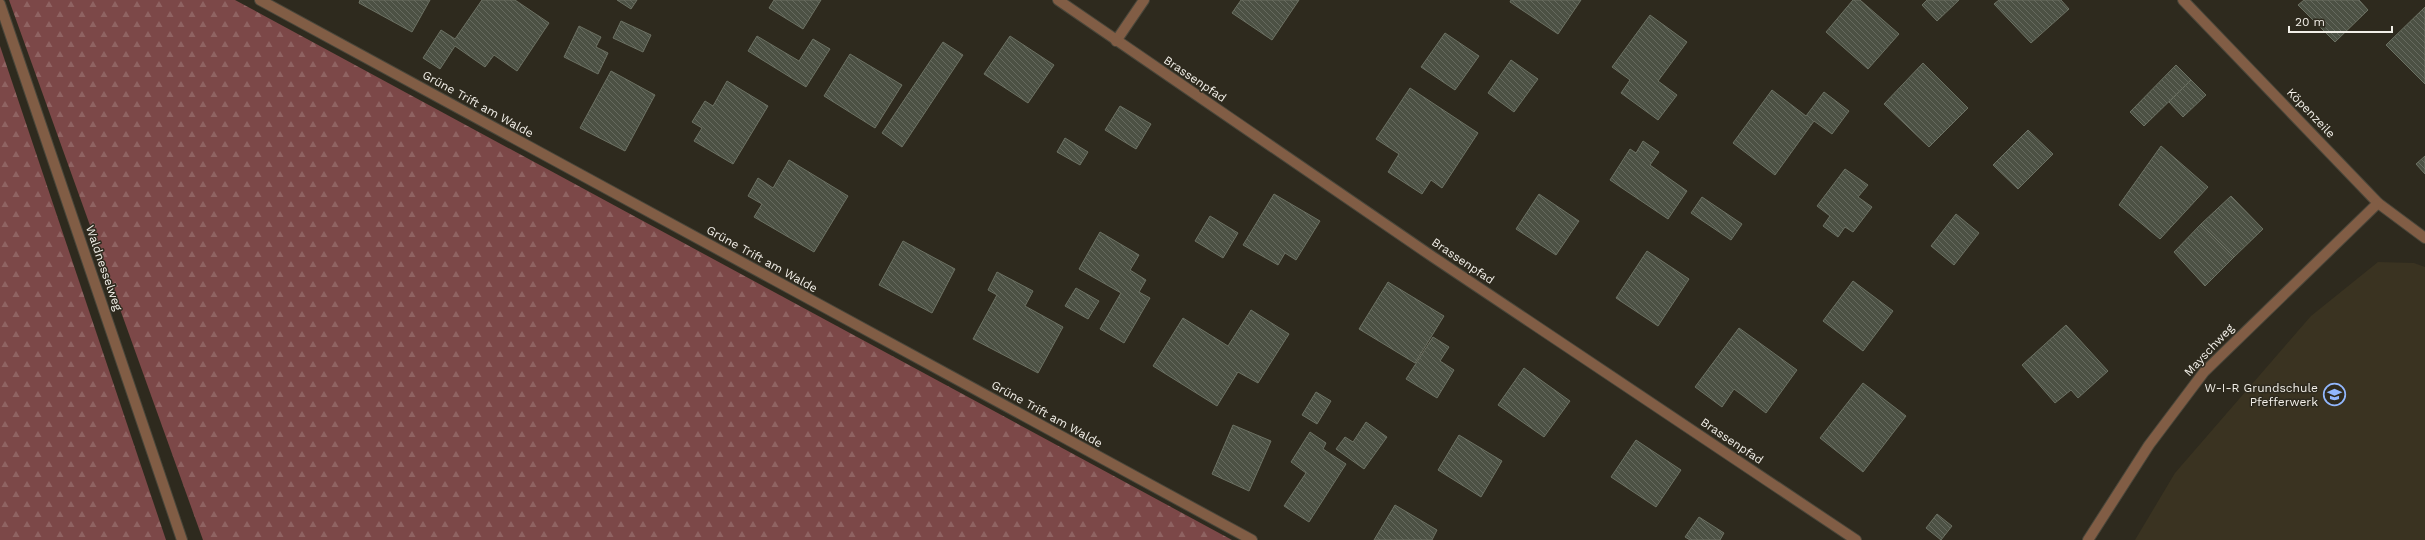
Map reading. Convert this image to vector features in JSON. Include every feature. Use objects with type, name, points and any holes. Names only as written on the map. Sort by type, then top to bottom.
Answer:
[{"type":"street","name":"Grüne Trift am Walde","points":[[260,0],[1252,540]]},
{"type":"street","name":"Brassenpfad","points":[[1058,0],[1471,283],[1856,540]]},
{"type":"street","points":[[1116,41],[1144,0]]},
{"type":"street","name":"Köpenzeile","points":[[2183,0],[2378,203],[2425,238]]},
{"type":"street","name":"Waldnesselweg","points":[[0,4],[182,540]]},
{"type":"street","name":"Mayschweg","points":[[2088,540],[2149,445],[2204,372],[2378,203]]},
{"type":"shaded area","name":"W-I-R Grundschule Pfefferwerk","points":[[2378,262],[2414,263],[2425,267],[2425,540],[2135,540],[2175,473],[2311,316]]},
{"type":"green space","points":[[9,0],[235,0],[1232,540],[203,540]]},
{"type":"green space","points":[[0,46],[166,540],[0,540]]},
{"type":"building","points":[[360,0],[430,0],[412,32],[359,3]]},
{"type":"building","points":[[482,0],[515,0],[549,23],[517,71],[494,55],[485,67],[455,46],[440,69],[423,58],[441,30],[455,39]]},
{"type":"building","points":[[617,0],[637,0],[631,9]]},
{"type":"building","points":[[774,0],[821,0],[803,29],[769,8]]},
{"type":"building","points":[[1241,0],[1299,0],[1272,40],[1232,13]]},
{"type":"building","points":[[1511,0],[1581,0],[1558,34],[1510,2]]},
{"type":"building","points":[[1853,0],[1860,0],[1899,34],[1868,69],[1826,32]]},
{"type":"building","points":[[1927,0],[1959,0],[1937,21],[1922,5]]},
{"type":"building","points":[[1999,0],[2061,0],[2069,9],[2031,43],[1994,4]]},
{"type":"building","points":[[2304,0],[2359,0],[2368,10],[2335,42],[2298,5]]},
{"type":"building","points":[[2425,7],[2425,84],[2386,45]]},
{"type":"building","points":[[1650,15],[1687,42],[1658,81],[1677,95],[1658,120],[1621,93],[1630,80],[1612,67]]},
{"type":"building","points":[[621,21],[651,35],[643,52],[613,38]]},
{"type":"building","points":[[579,26],[601,37],[596,47],[608,53],[598,74],[564,57]]},
{"type":"building","points":[[1445,33],[1479,56],[1455,90],[1421,67]]},
{"type":"building","points":[[757,36],[799,61],[813,39],[830,49],[806,87],[748,51]]},
{"type":"building","points":[[1010,36],[1054,65],[1028,103],[984,74]]},
{"type":"building","points":[[943,42],[963,55],[902,147],[882,133]]},
{"type":"building","points":[[850,54],[902,85],[875,128],[824,96]]},
{"type":"building","points":[[1511,60],[1538,79],[1514,112],[1488,93]]},
{"type":"building","points":[[1923,63],[1968,108],[1929,147],[1884,104]]},
{"type":"building","points":[[2176,65],[2191,80],[2144,126],[2130,112]]},
{"type":"building","points":[[611,71],[655,95],[625,151],[580,128]]},
{"type":"building","points":[[2191,80],[2206,95],[2183,117],[2169,102]]},
{"type":"building","points":[[727,81],[768,106],[733,164],[694,141],[702,128],[692,122],[705,101],[713,106]]},
{"type":"building","points":[[1410,88],[1478,133],[1442,188],[1431,180],[1422,194],[1388,172],[1399,154],[1376,139]]},
{"type":"building","points":[[1772,90],[1806,116],[1824,92],[1849,111],[1832,134],[1814,121],[1775,175],[1733,143]]},
{"type":"building","points":[[1120,106],[1151,124],[1136,149],[1105,130]]},
{"type":"building","points":[[2028,130],[2053,154],[2018,189],[1993,165]]},
{"type":"building","points":[[1065,138],[1088,152],[1080,165],[1057,152]]},
{"type":"building","points":[[1643,141],[1659,152],[1650,165],[1687,191],[1668,219],[1610,180],[1630,149],[1636,153]]},
{"type":"building","points":[[2161,146],[2208,187],[2160,239],[2119,205]]},
{"type":"building","points":[[2425,156],[2425,174],[2416,164]]},
{"type":"building","points":[[789,160],[848,196],[814,252],[754,217],[762,204],[748,196],[758,178],[773,188]]},
{"type":"building","points":[[1845,169],[1868,185],[1858,197],[1872,207],[1853,232],[1845,227],[1838,237],[1823,226],[1830,216],[1817,206]]},
{"type":"building","points":[[1274,194],[1320,221],[1296,260],[1285,253],[1278,265],[1243,245]]},
{"type":"building","points":[[1539,194],[1579,221],[1556,255],[1516,229]]},
{"type":"building","points":[[2231,196],[2263,229],[2234,257],[2201,224]]},
{"type":"building","points":[[1702,197],[1742,224],[1731,240],[1691,213]]},
{"type":"building","points":[[1956,214],[1979,233],[1954,265],[1931,246]]},
{"type":"building","points":[[1210,216],[1238,233],[1223,258],[1195,241]]},
{"type":"building","points":[[2201,224],[2234,257],[2205,286],[2174,252]]},
{"type":"building","points":[[1100,232],[1139,255],[1130,270],[1146,280],[1139,292],[1150,298],[1124,343],[1100,329],[1121,293],[1079,269]]},
{"type":"building","points":[[903,241],[955,269],[932,313],[879,285]]},
{"type":"building","points":[[1647,251],[1689,279],[1658,326],[1616,298]]},
{"type":"building","points":[[997,272],[1033,291],[1025,306],[1063,327],[1038,373],[973,339],[997,295],[988,290]]},
{"type":"building","points":[[1853,281],[1893,311],[1863,351],[1823,321]]},
{"type":"building","points":[[1388,282],[1444,316],[1415,363],[1359,329]]},
{"type":"building","points":[[1076,288],[1099,301],[1088,319],[1065,306]]},
{"type":"building","points":[[1251,310],[1289,334],[1258,383],[1238,372],[1217,406],[1153,366],[1183,318],[1228,346]]},
{"type":"building","points":[[2066,325],[2108,371],[2078,398],[2071,390],[2055,403],[2022,365]]},
{"type":"building","points":[[1739,328],[1797,370],[1766,413],[1734,389],[1722,407],[1695,387]]},
{"type":"building","points":[[1433,337],[1449,347],[1440,361],[1454,370],[1437,398],[1406,379]]},
{"type":"building","points":[[1524,368],[1570,401],[1544,437],[1498,405]]},
{"type":"building","points":[[1863,383],[1906,416],[1863,472],[1820,438]]},
{"type":"building","points":[[1316,392],[1331,401],[1317,424],[1302,415]]},
{"type":"building","points":[[1366,422],[1387,437],[1364,469],[1336,449],[1345,437],[1353,442]]},
{"type":"building","points":[[1233,425],[1271,441],[1249,491],[1212,474]]},
{"type":"building","points":[[1310,432],[1326,443],[1323,449],[1346,464],[1309,522],[1284,506],[1306,473],[1291,462]]},
{"type":"building","points":[[1459,435],[1502,461],[1481,497],[1438,470]]},
{"type":"building","points":[[1636,440],[1681,470],[1656,507],[1611,477]]},
{"type":"building","points":[[1395,505],[1437,530],[1432,540],[1374,540]]},
{"type":"building","points":[[1937,514],[1952,526],[1941,540],[1926,528]]},
{"type":"building","points":[[1699,517],[1724,533],[1720,540],[1690,540],[1685,537]]},
{"type":"place","name":"W-I-R Grundschule Pfefferwerk","points":[[2334,395]]}]
